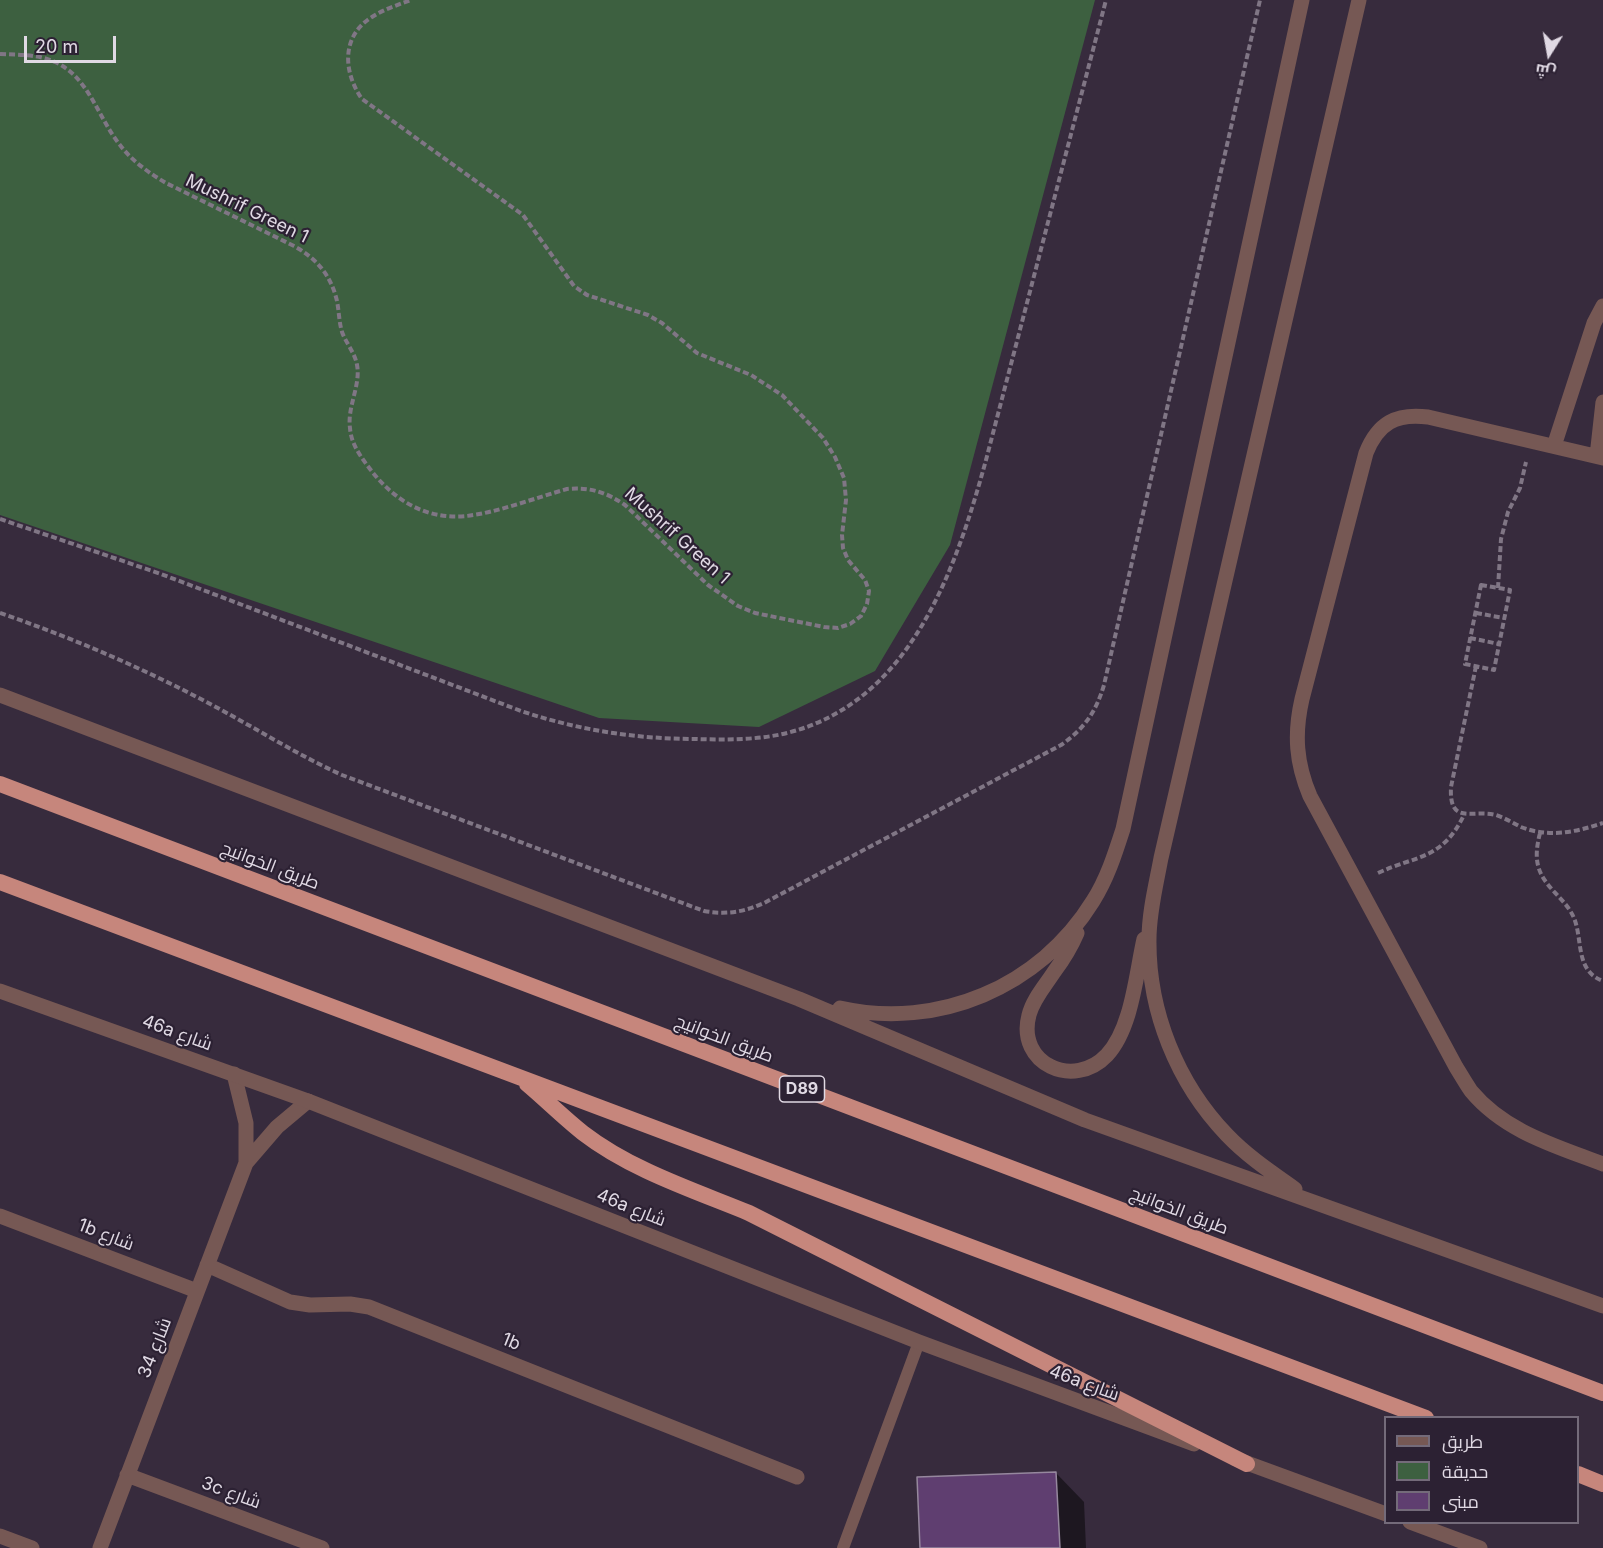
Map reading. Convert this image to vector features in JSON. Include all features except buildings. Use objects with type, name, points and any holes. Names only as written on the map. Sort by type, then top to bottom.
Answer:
[{"type":"highway","name":"طريق الخوانيج","points":[[0,784],[1603,1394]]},
{"type":"highway","points":[[0,882],[1421,1416]]},
{"type":"highway","points":[[517,1076],[584,1134],[628,1160],[749,1213],[1247,1464]]},
{"type":"highway","points":[[1579,1474],[1603,1484]]},
{"type":"street","points":[[1302,0],[1123,829],[1111,866],[1094,901],[1071,946],[1029,1013],[1026,1026],[1027,1036],[1035,1054],[1051,1068],[1082,1071],[1096,1064],[1108,1054],[1116,1041],[1130,1005],[1161,858],[1359,0]]},
{"type":"street","points":[[1554,446],[1594,324],[1603,306]]},
{"type":"street","points":[[1603,402],[1600,457],[1412,415],[1396,418],[1383,426],[1372,438],[1366,453],[1302,699],[1296,738],[1303,778],[1310,796],[1456,1068],[1471,1090],[1490,1110],[1512,1127],[1603,1164]]},
{"type":"street","points":[[0,694],[799,999],[1085,1119],[1603,1306]]},
{"type":"street","points":[[799,999],[861,1013],[893,1015],[955,1006],[988,994],[1019,978],[1071,933],[1094,901]]},
{"type":"street","points":[[1152,903],[1149,939],[1151,975],[1157,1011],[1169,1046],[1204,1109],[1227,1135],[1254,1159],[1307,1198]]},
{"type":"street","name":"46a شارع","points":[[0,991],[308,1101],[919,1342],[1384,1513]]},
{"type":"street","name":"شارع 34","points":[[234,1074],[244,1109],[246,1163]]},
{"type":"street","name":"شارع 34","points":[[100,1548],[246,1163],[268,1135],[308,1101]]},
{"type":"street","name":"1b شارع","points":[[0,1216],[197,1291]]},
{"type":"street","name":"1b","points":[[207,1265],[290,1302],[369,1307],[797,1477]]},
{"type":"street","name":"3c شارع","points":[[127,1475],[322,1548]]},
{"type":"street","points":[[1415,1524],[1480,1548]]},
{"type":"street","points":[[0,1536],[32,1548]]},
{"type":"lane","points":[[843,1548],[919,1342]]},
{"type":"path","name":"Mushrif Green 1","points":[[0,54],[42,57],[71,72],[82,83],[119,145],[149,173],[309,254],[321,266],[336,298],[341,330],[357,366],[349,426],[352,440],[380,483],[392,494],[435,514],[467,516],[567,489],[598,490],[625,504],[708,585],[738,606],[772,618],[824,627],[838,628],[850,624],[861,616],[867,604],[869,591],[865,580],[848,560],[843,548],[842,535],[846,500],[844,478],[836,457],[823,438],[782,395],[767,384],[697,353],[662,323],[648,315],[587,296],[574,286],[523,215],[362,99],[353,86],[348,71],[347,56],[351,41],[359,27],[371,17],[411,0]]},
{"type":"path","points":[[0,519],[161,574],[521,711],[559,723],[638,737],[718,740],[786,733],[839,712],[863,697],[884,678],[902,656],[924,623],[950,571],[971,516],[1106,0]]},
{"type":"path","points":[[0,613],[71,639],[167,682],[305,758],[342,775],[704,910],[741,912],[758,905],[1061,745],[1084,726],[1093,714],[1100,700],[1107,674],[1260,0]]},
{"type":"path","points":[[1498,588],[1501,539],[1508,512],[1520,488],[1531,441]]},
{"type":"path","points":[[1481,585],[1498,588],[1510,590],[1494,670],[1465,664],[1481,585]]},
{"type":"path","points":[[1476,613],[1504,618]]},
{"type":"path","points":[[1470,638],[1499,644]]},
{"type":"path","points":[[1476,666],[1451,787],[1451,799],[1455,810],[1464,815],[1494,815],[1540,833],[1560,834],[1579,831],[1603,823]]},
{"type":"path","points":[[1383,883],[1377,873],[1426,855],[1443,846],[1456,832],[1464,815]]},
{"type":"path","points":[[1540,833],[1536,856],[1543,878],[1572,915],[1578,929],[1583,964],[1589,973],[1603,981]]},
{"type":"green space","points":[[0,0],[1095,0],[950,545],[875,671],[759,727],[599,718],[0,515]]}]
